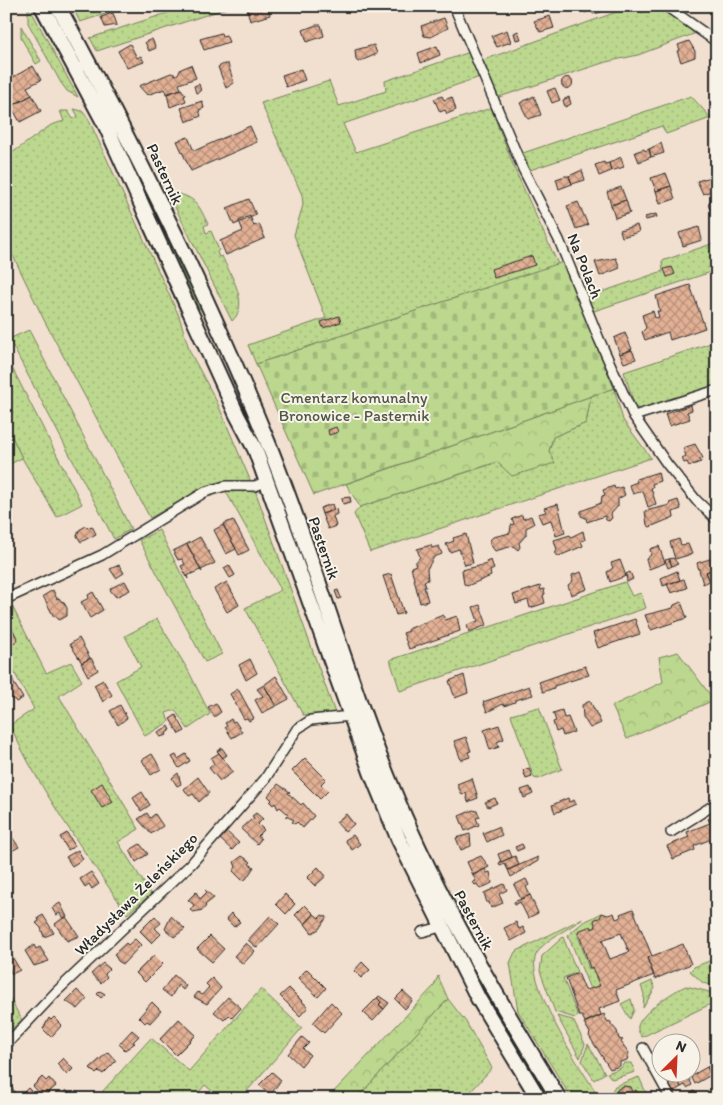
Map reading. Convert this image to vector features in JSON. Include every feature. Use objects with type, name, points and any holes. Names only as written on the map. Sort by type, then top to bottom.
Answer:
[{"type":"main road","name":"Pasternik","points":[[42,6],[87,88],[145,208],[234,407],[255,449],[371,772],[396,831],[441,927],[478,998],[539,1099]]},
{"type":"main road","name":"Pasternik","points":[[58,6],[139,158],[221,334],[268,445],[368,728],[416,843],[468,946],[559,1099]]},
{"type":"street","name":"Na Polach","points":[[454,6],[523,169],[559,240],[599,339],[634,416],[667,464],[696,500],[717,520]]},
{"type":"street","points":[[666,6],[717,42]]},
{"type":"street","points":[[634,416],[717,390]]},
{"type":"street","points":[[6,599],[78,568],[205,492],[214,488],[255,486],[266,482]]},
{"type":"street","name":"Władysława Żeleńskiego","points":[[6,1045],[56,992],[191,864],[265,779],[297,729],[311,720],[351,716]]},
{"type":"street","points":[[671,832],[717,803]]},
{"type":"street","points":[[422,932],[441,927]]},
{"type":"street","points":[[643,1048],[670,1099]]},
{"type":"street","points":[[6,1088],[12,1099]]},
{"type":"green space","points":[[32,6],[36,6],[86,99],[82,98]]},
{"type":"green space","points":[[48,6],[51,6],[146,185],[202,307],[199,309],[156,214]]},
{"type":"green space","points":[[72,6],[130,6],[80,22]]},
{"type":"green space","points":[[189,6],[233,6],[97,51],[90,38]]},
{"type":"green space","points":[[633,6],[661,6],[699,32],[638,55],[606,62],[496,98],[481,61]]},
{"type":"green space","points":[[28,7],[78,97],[67,91],[61,83],[28,23]]},
{"type":"green space","points":[[21,26],[41,61],[36,64],[21,38]]},
{"type":"green space","points":[[470,52],[480,77],[343,124],[356,152],[491,108],[516,172],[558,264],[256,364],[248,345],[326,318],[294,235],[303,205],[302,195],[261,103],[329,81],[339,106],[386,91],[385,81]]},
{"type":"green space","points":[[691,96],[711,118],[666,134],[662,126],[530,170],[523,153]]},
{"type":"green space","points":[[74,109],[82,111],[88,118],[179,316],[190,352],[217,402],[251,482],[221,483],[203,488],[150,518],[44,320],[6,241],[6,143],[12,153],[51,125],[64,121],[60,111],[68,111],[73,119],[78,116]]},
{"type":"green space","points":[[170,192],[185,196],[195,202],[208,224],[204,226],[206,233],[211,231],[219,250],[217,252],[219,257],[222,256],[237,289],[240,306],[232,321],[169,195]]},
{"type":"green space","points":[[144,227],[185,314],[182,315],[144,231]]},
{"type":"green space","points":[[717,242],[717,270],[594,311],[587,297],[663,271],[662,261]]},
{"type":"green space","name":"Cmentarz komunalny Bronowice - Pasternik","points":[[563,262],[614,388],[314,495],[256,364]]},
{"type":"green space","points":[[29,330],[131,529],[114,539],[9,339]]},
{"type":"green space","points":[[717,341],[717,393],[639,419],[624,372]]},
{"type":"green space","points":[[6,356],[82,504],[57,517],[22,458],[6,424]]},
{"type":"green space","points":[[614,388],[623,420],[651,458],[370,552],[354,514],[360,507],[498,462],[554,463],[549,451],[553,437],[586,423],[591,396]]},
{"type":"green space","points":[[591,396],[586,423],[553,437],[549,451],[555,463],[512,476],[497,462],[360,507],[346,484]]},
{"type":"green space","points":[[6,424],[22,458],[6,466]]},
{"type":"green space","points":[[225,490],[255,490],[335,713],[303,715],[245,608],[281,590]]},
{"type":"green space","points":[[159,530],[222,654],[205,662],[139,540]]},
{"type":"green space","points":[[625,582],[632,596],[641,593],[646,608],[400,691],[390,660]]},
{"type":"green space","points":[[11,604],[46,673],[71,662],[82,681],[59,696],[139,829],[118,842],[151,894],[127,914],[49,798],[10,725],[34,709],[6,657],[6,606]]},
{"type":"green space","points":[[157,619],[188,670],[210,714],[188,729],[175,710],[166,713],[169,722],[145,736],[116,681],[141,667],[125,636]]},
{"type":"green space","points":[[678,652],[714,700],[627,739],[612,706],[663,682],[659,657]]},
{"type":"green space","points":[[539,707],[562,769],[538,779],[534,778],[511,715]]},
{"type":"green space","points":[[602,913],[600,918],[594,921],[596,927],[577,932],[589,969],[592,968],[599,985],[590,989],[568,935],[582,923]]},
{"type":"green space","points":[[583,918],[546,942],[537,953],[535,965],[537,981],[544,1001],[565,1043],[594,1089],[598,1099],[572,1099],[518,1011],[510,963],[515,952]]},
{"type":"green space","points":[[563,937],[577,972],[563,978],[578,1016],[575,1018],[555,1012],[540,971],[542,956]]},
{"type":"green space","points":[[717,958],[717,984],[714,986],[703,983],[690,971],[694,967]]},
{"type":"green space","points":[[438,976],[448,999],[356,1099],[327,1099],[434,986]]},
{"type":"green space","points":[[652,981],[655,988],[643,1008],[644,994],[641,986]]},
{"type":"green space","points":[[686,986],[717,994],[717,1001],[642,1037],[638,1031],[640,1021],[651,1009]]},
{"type":"green space","points":[[261,989],[302,1028],[240,1099],[221,1099],[205,1085],[193,1099],[109,1099],[102,1092],[151,1038],[189,1071]]},
{"type":"green space","points":[[6,992],[22,1020],[6,1034]]},
{"type":"green space","points":[[448,999],[466,1022],[492,1068],[464,1099],[356,1099]]},
{"type":"green space","points":[[631,999],[634,1010],[630,1019],[621,1004]]},
{"type":"green space","points":[[557,1016],[573,1020],[585,1044],[580,1058]]},
{"type":"green space","points":[[588,1044],[605,1073],[594,1080],[582,1061]]},
{"type":"green space","points":[[624,1063],[631,1063],[635,1072],[612,1079],[607,1073],[621,1068]]},
{"type":"green space","points":[[639,1077],[647,1095],[644,1096],[645,1099],[641,1098],[636,1090],[633,1092],[631,1087],[624,1086],[617,1090],[616,1096],[619,1099],[607,1099],[615,1086]]},
{"type":"building","points":[[257,6],[260,9],[267,6],[270,15],[250,21],[247,9]]},
{"type":"building","points":[[583,6],[602,6],[599,7],[601,12],[593,14],[591,10],[585,13]]},
{"type":"building","points":[[113,13],[117,25],[105,27],[101,17]]},
{"type":"building","points":[[550,16],[554,28],[540,32],[534,21]]},
{"type":"building","points":[[444,18],[448,28],[431,37],[424,36],[421,26]]},
{"type":"building","points":[[321,25],[324,36],[307,42],[303,30]]},
{"type":"building","points":[[507,30],[511,42],[497,47],[491,36]]},
{"type":"building","points":[[518,31],[521,39],[516,40],[514,33]]},
{"type":"building","points":[[221,33],[222,36],[226,35],[229,42],[204,50],[200,39]]},
{"type":"building","points":[[152,39],[156,48],[149,51],[145,42]]},
{"type":"building","points":[[689,41],[695,51],[695,57],[681,62],[677,51],[680,50],[678,45]]},
{"type":"building","points":[[130,44],[137,58],[141,56],[144,62],[127,68],[118,51]]},
{"type":"building","points":[[374,45],[377,54],[358,62],[356,60],[355,50]]},
{"type":"building","points":[[437,46],[440,55],[421,63],[418,53]]},
{"type":"building","points":[[228,64],[234,83],[226,88],[218,67]]},
{"type":"building","points":[[191,65],[196,78],[179,84],[181,89],[166,94],[165,89],[147,95],[139,86],[171,73],[177,75],[181,69]]},
{"type":"building","points":[[33,66],[41,80],[27,87],[32,95],[12,106],[6,99],[6,81]]},
{"type":"building","points":[[301,69],[305,80],[286,87],[282,75]]},
{"type":"building","points":[[565,78],[569,78],[572,83],[571,87],[565,88],[562,85],[562,81]]},
{"type":"building","points":[[199,84],[201,91],[196,93],[194,86]]},
{"type":"building","points":[[555,88],[560,100],[552,103],[547,91]]},
{"type":"building","points":[[181,89],[186,95],[184,96],[186,101],[170,107],[167,94]]},
{"type":"building","points":[[32,95],[41,111],[20,122],[11,106]]},
{"type":"building","points":[[442,96],[444,100],[452,97],[456,110],[447,114],[445,110],[440,112],[434,99]]},
{"type":"building","points":[[534,96],[541,115],[528,119],[520,103]]},
{"type":"building","points":[[569,97],[571,104],[565,107],[563,100]]},
{"type":"building","points":[[202,101],[204,108],[199,110],[201,116],[186,122],[181,108]]},
{"type":"building","points":[[250,126],[257,142],[191,171],[177,141],[188,137],[194,151]]},
{"type":"building","points":[[661,143],[664,153],[651,157],[649,149]]},
{"type":"building","points":[[644,149],[645,151],[649,149],[651,157],[639,162],[635,152]]},
{"type":"building","points":[[621,157],[624,167],[611,171],[609,163]]},
{"type":"building","points":[[604,162],[605,164],[609,163],[611,171],[599,176],[595,165]]},
{"type":"building","points":[[582,170],[585,180],[572,184],[569,176]]},
{"type":"building","points":[[666,173],[671,186],[656,191],[651,178]]},
{"type":"building","points":[[569,176],[572,184],[559,189],[556,179]]},
{"type":"building","points":[[711,177],[712,179],[717,177],[717,189],[703,194],[697,181]]},
{"type":"building","points":[[671,186],[675,199],[660,204],[656,191]]},
{"type":"building","points":[[621,187],[626,200],[611,205],[607,192]]},
{"type":"building","points":[[249,199],[256,215],[234,225],[227,208]]},
{"type":"building","points":[[626,200],[630,213],[615,218],[611,205]]},
{"type":"building","points":[[578,202],[588,225],[576,229],[567,206]]},
{"type":"building","points":[[656,214],[657,217],[646,220],[645,217]]},
{"type":"building","points":[[250,216],[254,226],[259,224],[265,238],[226,255],[220,241],[243,231],[239,221]]},
{"type":"building","points":[[637,225],[639,232],[622,237],[620,230]]},
{"type":"building","points":[[699,227],[702,240],[683,246],[679,233]]},
{"type":"building","points":[[532,256],[535,265],[494,278],[491,269]]},
{"type":"building","points":[[616,258],[620,268],[600,276],[595,262]]},
{"type":"building","points":[[672,267],[675,274],[667,277],[664,269]]},
{"type":"building","points":[[690,285],[705,328],[670,340],[668,332],[645,340],[642,332],[646,328],[642,315],[653,311],[655,318],[659,317],[657,311],[660,311],[656,296]]},
{"type":"building","points":[[339,316],[341,322],[323,328],[321,322]]},
{"type":"building","points":[[625,333],[632,349],[620,354],[614,338]]},
{"type":"building","points":[[632,350],[636,359],[624,363],[620,354]]},
{"type":"building","points":[[691,405],[692,410],[687,412],[690,419],[669,426],[665,414]]},
{"type":"building","points":[[336,427],[338,432],[329,435],[328,430]]},
{"type":"building","points":[[695,444],[703,458],[700,459],[701,462],[689,466],[687,462],[684,463],[682,458],[686,456],[683,448]]},
{"type":"building","points":[[658,472],[660,481],[652,484],[653,487],[651,488],[656,504],[648,507],[643,491],[633,494],[629,485],[637,482],[636,479]]},
{"type":"building","points":[[614,486],[615,489],[622,487],[625,495],[618,499],[618,506],[611,514],[612,518],[609,521],[606,520],[605,516],[587,522],[586,518],[581,516],[581,511],[601,503],[602,496],[605,495],[603,490]]},
{"type":"building","points":[[350,497],[351,502],[343,504],[342,498]]},
{"type":"building","points":[[678,500],[681,509],[673,512],[674,517],[650,527],[647,525],[645,511],[670,505],[669,503]]},
{"type":"building","points":[[332,504],[334,510],[322,514],[320,508]]},
{"type":"building","points":[[558,504],[565,533],[556,536],[551,520],[542,523],[538,514],[546,512],[544,508]]},
{"type":"building","points":[[336,509],[337,514],[333,516],[336,526],[328,529],[322,514]]},
{"type":"building","points":[[522,515],[523,519],[531,516],[534,524],[526,528],[526,535],[519,543],[520,547],[518,550],[513,546],[495,551],[490,544],[490,540],[493,537],[510,533],[511,525],[514,524],[512,519]]},
{"type":"building","points":[[233,520],[249,550],[239,555],[223,524]]},
{"type":"building","points":[[223,525],[236,549],[226,554],[214,530]]},
{"type":"building","points":[[86,526],[87,528],[92,526],[96,534],[81,542],[77,536],[79,530]]},
{"type":"building","points":[[583,531],[585,540],[581,541],[583,546],[559,556],[555,554],[557,550],[554,540],[570,535],[571,537]]},
{"type":"building","points":[[466,534],[473,563],[465,565],[459,549],[450,552],[446,544],[454,541],[453,538]]},
{"type":"building","points":[[200,537],[215,563],[201,570],[187,544]]},
{"type":"building","points":[[679,539],[681,545],[688,544],[692,554],[675,559],[670,542]]},
{"type":"building","points":[[187,544],[202,572],[200,570],[187,576],[188,579],[181,566],[185,564],[182,559],[178,560],[173,551]]},
{"type":"building","points":[[431,545],[432,548],[439,546],[442,554],[434,557],[427,569],[428,580],[424,581],[426,587],[424,587],[428,601],[420,603],[411,567],[416,565],[415,563],[420,557],[417,549]]},
{"type":"building","points":[[659,546],[665,563],[649,569],[646,559],[651,555],[650,549]]},
{"type":"building","points":[[673,558],[678,564],[672,566],[669,559]]},
{"type":"building","points":[[713,558],[716,568],[706,572],[710,581],[703,584],[697,563]]},
{"type":"building","points":[[669,559],[672,566],[668,568],[665,560]]},
{"type":"building","points":[[491,560],[494,569],[490,571],[491,576],[467,586],[464,584],[462,570],[487,564],[486,562]]},
{"type":"building","points":[[620,560],[626,576],[610,582],[607,572],[613,568],[611,563]]},
{"type":"building","points":[[119,565],[124,573],[116,578],[110,569]]},
{"type":"building","points":[[229,565],[235,575],[230,578],[224,568]]},
{"type":"building","points":[[716,568],[717,579],[710,581],[706,572]]},
{"type":"building","points":[[677,571],[680,580],[663,586],[661,578]]},
{"type":"building","points":[[581,572],[587,589],[571,595],[568,585],[573,581],[572,575]]},
{"type":"building","points":[[630,572],[633,579],[627,582],[626,574]]},
{"type":"building","points":[[391,574],[404,613],[396,615],[383,576]]},
{"type":"building","points":[[684,579],[687,588],[671,593],[667,584]]},
{"type":"building","points":[[125,581],[130,590],[116,597],[110,590],[111,588]]},
{"type":"building","points":[[227,582],[239,605],[227,612],[214,589]]},
{"type":"building","points":[[540,586],[541,590],[544,589],[545,603],[530,608],[528,600],[516,604],[513,595]]},
{"type":"building","points":[[53,590],[57,599],[59,598],[63,601],[67,608],[67,616],[59,620],[56,616],[54,617],[43,596]]},
{"type":"building","points":[[338,590],[341,598],[338,599],[335,591]]},
{"type":"building","points":[[93,592],[103,610],[90,618],[81,602],[89,598],[88,595]]},
{"type":"building","points":[[681,602],[687,618],[651,630],[645,615],[673,608],[674,605]]},
{"type":"building","points":[[480,605],[487,625],[469,632],[467,625],[478,621],[473,607]]},
{"type":"building","points":[[443,615],[445,620],[457,616],[460,631],[409,649],[403,633],[409,631],[408,629]]},
{"type":"building","points":[[635,619],[640,634],[598,648],[593,633]]},
{"type":"building","points":[[11,626],[18,640],[8,647],[6,629]]},
{"type":"building","points":[[79,638],[90,658],[82,663],[70,644]]},
{"type":"building","points":[[717,648],[717,658],[712,651]]},
{"type":"building","points":[[91,658],[98,670],[88,676],[81,663]]},
{"type":"building","points":[[250,659],[257,673],[246,680],[239,665]]},
{"type":"building","points":[[585,666],[589,675],[554,686],[554,688],[543,692],[539,682]]},
{"type":"building","points":[[464,675],[468,693],[455,698],[449,681]]},
{"type":"building","points":[[11,676],[14,682],[6,686],[6,679]]},
{"type":"building","points":[[276,676],[289,699],[276,706],[264,685]]},
{"type":"building","points":[[103,680],[112,695],[103,702],[94,685]]},
{"type":"building","points":[[13,682],[23,698],[16,702],[14,699],[10,699],[6,693],[9,689],[7,685]]},
{"type":"building","points":[[264,685],[276,706],[262,713],[255,700],[263,696],[257,689]]},
{"type":"building","points":[[529,686],[533,695],[515,700],[515,702],[504,706],[503,704],[487,712],[483,702]]},
{"type":"building","points":[[238,689],[254,718],[249,721],[247,718],[244,719],[230,694]]},
{"type":"building","points":[[590,701],[601,723],[590,728],[583,717],[582,705]]},
{"type":"building","points":[[216,703],[221,712],[214,717],[208,707]]},
{"type":"building","points":[[120,705],[127,718],[118,725],[110,711]]},
{"type":"building","points":[[562,710],[564,718],[568,717],[574,732],[563,736],[561,730],[556,732],[553,722],[556,721],[553,713]]},
{"type":"building","points":[[176,715],[185,731],[179,734],[170,719]]},
{"type":"building","points":[[231,719],[233,722],[235,721],[242,732],[232,738],[225,727],[227,726],[225,723]]},
{"type":"building","points":[[499,725],[504,739],[497,742],[499,747],[490,750],[484,730]]},
{"type":"building","points":[[169,726],[171,730],[166,733],[167,735],[160,737],[158,732]]},
{"type":"building","points":[[466,737],[471,751],[468,752],[470,757],[461,760],[454,741]]},
{"type":"building","points":[[222,748],[227,755],[223,758],[217,751]]},
{"type":"building","points":[[219,753],[233,772],[220,781],[209,768],[214,764],[211,758]]},
{"type":"building","points":[[152,754],[161,769],[151,775],[142,760]]},
{"type":"building","points":[[186,754],[190,761],[179,768],[172,757],[176,755],[178,759]]},
{"type":"building","points":[[305,758],[326,779],[321,784],[328,791],[320,799],[292,771]]},
{"type":"building","points":[[529,768],[532,777],[526,779],[523,770]]},
{"type":"building","points":[[178,773],[181,784],[177,786],[172,778]]},
{"type":"building","points":[[198,777],[209,793],[199,802],[193,794],[189,796],[184,789]]},
{"type":"building","points":[[472,778],[478,798],[468,802],[466,793],[462,795],[457,784]]},
{"type":"building","points":[[102,783],[113,802],[102,808],[91,790]]},
{"type":"building","points":[[278,784],[290,792],[288,793],[301,805],[303,803],[314,816],[303,828],[297,822],[295,824],[292,822],[294,820],[286,816],[288,814],[280,807],[278,809],[275,803],[273,805],[270,802],[272,800],[268,796]]},
{"type":"building","points":[[530,787],[533,794],[524,798],[521,790]]},
{"type":"building","points":[[142,792],[150,805],[141,811],[133,798]]},
{"type":"building","points":[[495,798],[497,803],[488,807],[485,802]]},
{"type":"building","points":[[568,798],[569,802],[574,800],[576,804],[555,813],[552,805]]},
{"type":"building","points":[[473,810],[477,811],[480,817],[476,818],[479,825],[465,831],[459,816]]},
{"type":"building","points":[[147,813],[150,818],[155,814],[163,826],[151,834],[138,819]]},
{"type":"building","points":[[256,813],[263,819],[258,824],[264,830],[258,836],[261,839],[257,844],[241,829],[252,819],[255,819],[252,816]]},
{"type":"building","points":[[346,814],[354,824],[345,832],[336,822]]},
{"type":"building","points":[[717,815],[717,831],[714,832],[716,837],[694,846],[695,850],[673,859],[667,846],[689,837],[687,832],[710,823],[708,819]]},
{"type":"building","points":[[6,826],[12,837],[6,840]]},
{"type":"building","points":[[498,827],[502,835],[487,842],[483,833]]},
{"type":"building","points":[[227,832],[239,843],[232,850],[220,839]]},
{"type":"building","points":[[67,833],[75,846],[68,850],[60,837]]},
{"type":"building","points":[[470,834],[471,846],[461,850],[456,838]]},
{"type":"building","points":[[353,835],[360,844],[352,850],[345,840]]},
{"type":"building","points":[[12,837],[19,847],[6,854],[6,840]]},
{"type":"building","points":[[140,844],[148,854],[136,862],[130,850]]},
{"type":"building","points":[[522,844],[524,848],[517,851],[515,847]]},
{"type":"building","points":[[78,850],[83,859],[72,866],[66,857]]},
{"type":"building","points":[[509,850],[512,857],[501,862],[498,854]]},
{"type":"building","points":[[242,856],[251,862],[249,864],[254,867],[246,879],[242,880],[233,871],[236,867],[234,862]]},
{"type":"building","points":[[481,856],[489,867],[473,875],[467,862]]},
{"type":"building","points":[[515,856],[519,865],[508,870],[505,864],[500,866],[499,863]]},
{"type":"building","points":[[538,857],[538,861],[511,877],[508,870]]},
{"type":"building","points":[[318,867],[326,876],[315,886],[307,878]]},
{"type":"building","points":[[485,869],[487,873],[490,872],[492,883],[480,889],[473,882],[476,881],[473,875]]},
{"type":"building","points":[[91,872],[99,884],[92,889],[89,884],[85,887],[80,879]]},
{"type":"building","points":[[526,879],[529,885],[526,887],[530,895],[521,899],[514,885]]},
{"type":"building","points":[[504,884],[507,890],[499,894],[503,903],[491,908],[489,902],[487,903],[484,893]]},
{"type":"building","points":[[205,890],[214,898],[205,905],[203,910],[193,912],[190,910],[194,905],[188,900],[196,892],[200,899],[207,892]]},
{"type":"building","points":[[285,894],[295,904],[286,914],[276,904]]},
{"type":"building","points":[[530,895],[538,913],[528,918],[520,902],[515,905],[514,902]]},
{"type":"building","points":[[60,903],[67,917],[63,919],[60,913],[56,915],[52,908]]},
{"type":"building","points":[[305,905],[314,914],[305,924],[295,915]]},
{"type":"building","points":[[633,909],[652,956],[647,958],[654,975],[616,990],[620,1001],[599,1009],[601,1015],[585,1022],[582,1016],[579,1016],[566,978],[578,973],[585,990],[600,986],[592,967],[590,968],[578,931],[591,926],[592,929],[596,927],[594,921],[600,918],[602,913],[608,915],[614,913],[616,919],[621,917],[620,914]],"holes":[[[621,933],[629,952],[610,959],[602,940]]]},
{"type":"building","points":[[231,913],[240,922],[234,927],[226,919]]},
{"type":"building","points":[[314,914],[319,918],[322,915],[327,917],[319,929],[312,933],[305,924]]},
{"type":"building","points":[[43,915],[54,933],[44,937],[41,928],[36,923],[39,921],[38,918]]},
{"type":"building","points":[[155,916],[161,923],[155,928],[161,934],[152,943],[140,931]]},
{"type":"building","points":[[171,916],[185,929],[174,937],[165,929]]},
{"type":"building","points":[[270,916],[279,924],[257,948],[248,940]]},
{"type":"building","points":[[66,917],[79,936],[67,941],[55,924]]},
{"type":"building","points":[[516,922],[519,929],[523,927],[526,933],[511,941],[504,928]]},
{"type":"building","points":[[210,936],[224,949],[212,962],[197,949]]},
{"type":"building","points":[[135,939],[141,945],[123,964],[118,961],[114,954],[126,943],[128,945]]},
{"type":"building","points":[[246,943],[255,951],[243,964],[234,956]]},
{"type":"building","points":[[683,944],[691,964],[655,979],[647,958]]},
{"type":"building","points":[[34,945],[36,949],[40,947],[49,961],[34,966],[25,951]]},
{"type":"building","points":[[10,953],[20,970],[12,974],[8,968],[6,969],[6,955]]},
{"type":"building","points":[[154,955],[163,964],[145,982],[136,973]]},
{"type":"building","points":[[362,962],[370,970],[361,978],[354,971]]},
{"type":"building","points":[[103,963],[110,969],[105,974],[107,977],[101,983],[91,974]]},
{"type":"building","points":[[307,969],[326,988],[318,997],[298,978]]},
{"type":"building","points":[[174,975],[186,986],[183,990],[178,985],[171,997],[162,990]]},
{"type":"building","points":[[212,978],[221,988],[207,1004],[194,997],[198,992],[202,995],[209,987],[206,984]]},
{"type":"building","points":[[289,988],[308,1007],[300,1016],[280,996]]},
{"type":"building","points":[[77,990],[87,999],[78,1009],[66,1001]]},
{"type":"building","points":[[100,991],[105,994],[101,998],[97,994]]},
{"type":"building","points":[[403,991],[413,1000],[405,1009],[395,999]]},
{"type":"building","points":[[379,996],[389,1003],[384,1009],[379,1005],[381,1002],[377,998]]},
{"type":"building","points":[[228,997],[241,1008],[232,1018],[229,1015],[224,1020],[214,1012]]},
{"type":"building","points":[[377,998],[381,1002],[379,1005],[384,1009],[373,1021],[363,1012]]},
{"type":"building","points":[[152,1002],[161,1011],[150,1023],[147,1021],[145,1023],[139,1017]]},
{"type":"building","points":[[331,1002],[342,1013],[324,1033],[313,1023]]},
{"type":"building","points":[[604,1014],[607,1021],[611,1022],[617,1031],[619,1039],[623,1040],[621,1042],[629,1053],[627,1060],[620,1062],[620,1066],[610,1069],[589,1036],[590,1033],[584,1023]]},
{"type":"building","points":[[54,1017],[62,1025],[51,1037],[43,1029],[49,1018],[51,1020]]},
{"type":"building","points":[[179,1019],[196,1035],[176,1055],[160,1039]]},
{"type":"building","points":[[132,1030],[139,1036],[133,1042],[135,1043],[125,1050],[119,1044]]},
{"type":"building","points":[[302,1037],[309,1043],[303,1049],[310,1055],[301,1066],[288,1054]]},
{"type":"building","points":[[108,1052],[116,1061],[103,1074],[99,1071],[96,1074],[90,1068]]},
{"type":"building","points":[[63,1058],[73,1069],[67,1075],[57,1064]]},
{"type":"building","points":[[712,1064],[716,1071],[711,1074],[707,1067]]},
{"type":"building","points":[[707,1067],[711,1075],[700,1081],[700,1071]]},
{"type":"building","points":[[272,1072],[281,1080],[271,1094],[259,1085]]},
{"type":"building","points":[[42,1077],[46,1081],[49,1078],[56,1086],[43,1097],[33,1086]]},
{"type":"building","points":[[668,1082],[678,1082],[681,1087],[673,1092]]},
{"type":"building","points":[[678,1082],[691,1082],[692,1085],[687,1088],[685,1085],[681,1087]]},
{"type":"building","points":[[623,1086],[631,1087],[633,1092],[636,1090],[641,1099],[619,1099],[616,1096],[617,1090]]},
{"type":"building","points":[[28,1088],[35,1095],[31,1099],[26,1099],[22,1094]]},
{"type":"building","points":[[66,1090],[72,1096],[69,1099],[59,1099]]},
{"type":"building","points":[[694,1091],[699,1099],[691,1099],[689,1096]]}]
